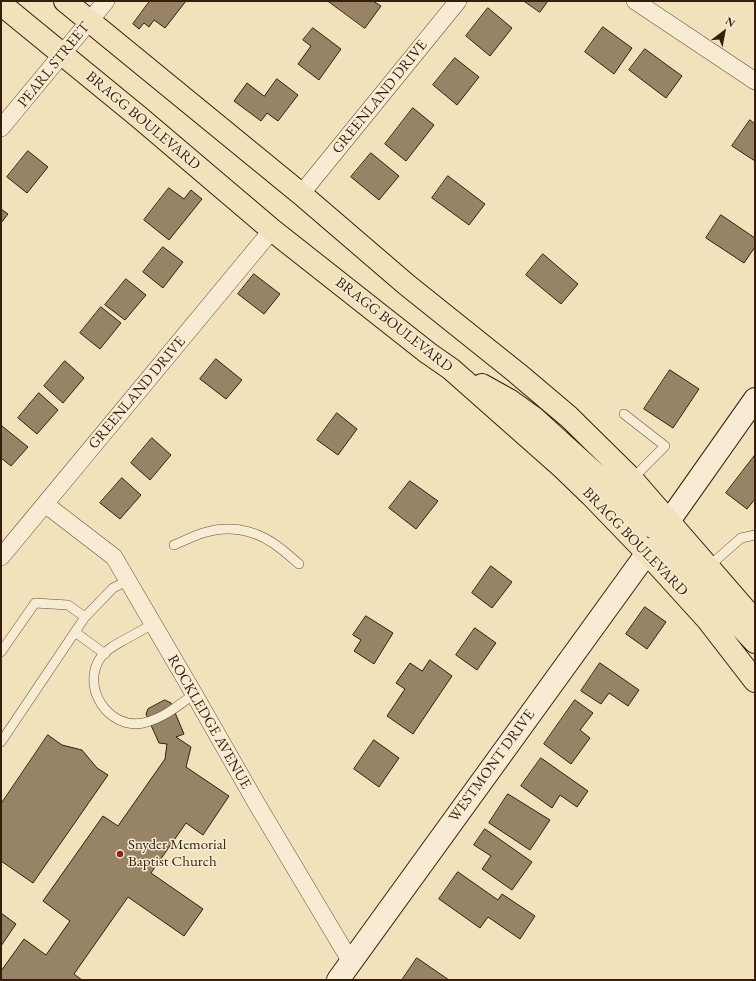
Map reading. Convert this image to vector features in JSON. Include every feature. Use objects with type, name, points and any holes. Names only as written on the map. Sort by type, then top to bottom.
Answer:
[{"type":"main road","points":[[65,1],[302,194],[407,285],[569,417],[632,479],[708,567],[754,617]]},
{"type":"main road","name":"BRAGG BOULEVARD","points":[[1,4],[139,117],[272,230],[428,353],[451,369],[563,468],[647,553],[707,619],[755,681]]},
{"type":"main road","points":[[451,369],[509,400],[534,418],[649,525],[660,529],[669,521]]},
{"type":"main road","points":[[647,553],[658,545],[667,545],[755,642]]},
{"type":"street","name":"PEARL STREET","points":[[1,128],[106,1]]},
{"type":"street","name":"GREENLAND DRIVE","points":[[302,194],[458,1]]},
{"type":"street","points":[[635,1],[755,81]]},
{"type":"street","name":"GREENLAND DRIVE","points":[[1,556],[272,230]]},
{"type":"street","points":[[669,521],[755,399]]},
{"type":"street","name":"ROCKLEDGE AVENUE","points":[[45,504],[114,558],[258,806],[351,962]]},
{"type":"street","name":"WESTMONT DRIVE","points":[[338,980],[647,553]]},
{"type":"lane","points":[[624,414],[665,446],[632,479]]},
{"type":"lane","points":[[174,545],[203,533],[222,529],[241,530],[260,535],[274,543],[299,564]]},
{"type":"lane","points":[[708,567],[741,538],[755,535]]},
{"type":"lane","points":[[1,742],[85,618],[113,588],[127,581]]},
{"type":"lane","points":[[1,652],[35,603],[68,605],[85,618]]},
{"type":"lane","points":[[153,624],[110,648],[101,658],[95,670],[94,684],[97,697],[104,709],[115,718],[128,723],[142,723],[155,719],[174,709],[194,694]]},
{"type":"lane","points":[[75,632],[105,654]]},
{"type":"building","points":[[150,1],[186,1],[165,28],[154,20],[149,27],[144,23],[139,29],[133,24]]},
{"type":"building","points":[[328,1],[373,1],[381,6],[365,28]]},
{"type":"building","points":[[524,1],[548,1],[540,12]]},
{"type":"building","points":[[488,8],[512,28],[490,56],[466,36]]},
{"type":"building","points":[[603,27],[632,48],[614,74],[585,52]]},
{"type":"building","points":[[313,28],[341,49],[319,80],[298,64],[311,46],[303,40]]},
{"type":"building","points":[[645,49],[682,76],[666,98],[629,70]]},
{"type":"building","points":[[455,58],[479,77],[457,105],[433,85]]},
{"type":"building","points":[[277,79],[298,95],[278,121],[267,113],[261,121],[234,101],[247,83],[264,96]]},
{"type":"building","points":[[413,108],[434,125],[406,161],[385,144]]},
{"type":"building","points":[[750,120],[755,124],[755,161],[732,146]]},
{"type":"building","points":[[28,151],[48,167],[27,193],[7,177]]},
{"type":"building","points":[[371,153],[399,176],[379,200],[351,177]]},
{"type":"building","points":[[448,176],[485,204],[469,225],[432,198]]},
{"type":"building","points":[[169,188],[184,199],[191,190],[202,199],[169,240],[144,220]]},
{"type":"building","points":[[1,209],[8,214],[1,223]]},
{"type":"building","points":[[721,215],[755,238],[755,247],[744,263],[706,238]]},
{"type":"building","points":[[163,247],[183,262],[163,288],[143,272]]},
{"type":"building","points":[[543,254],[578,284],[561,304],[526,275]]},
{"type":"building","points":[[254,274],[280,294],[264,314],[238,294]]},
{"type":"building","points":[[126,279],[146,295],[125,320],[105,305]]},
{"type":"building","points":[[101,307],[121,323],[100,349],[80,333]]},
{"type":"building","points":[[216,359],[242,380],[226,399],[200,379]]},
{"type":"building","points":[[65,361],[84,378],[63,403],[44,386]]},
{"type":"building","points":[[670,370],[699,389],[673,428],[644,409]]},
{"type":"building","points":[[39,393],[58,410],[37,434],[18,418]]},
{"type":"building","points":[[337,413],[357,429],[338,455],[317,440]]},
{"type":"building","points":[[2,426],[28,447],[11,466],[1,458]]},
{"type":"building","points":[[152,438],[171,455],[150,480],[131,463]]},
{"type":"building","points":[[755,455],[755,499],[747,509],[726,493]]},
{"type":"building","points":[[122,478],[141,495],[120,519],[100,503]]},
{"type":"building","points":[[410,481],[438,501],[416,529],[389,508]]},
{"type":"building","points":[[491,566],[512,582],[492,608],[472,593]]},
{"type":"building","points":[[645,607],[666,622],[647,649],[626,634]]},
{"type":"building","points":[[366,616],[393,633],[374,664],[354,651],[361,640],[353,635]]},
{"type":"building","points":[[475,628],[496,643],[477,670],[456,655]]},
{"type":"building","points":[[430,660],[452,676],[413,734],[387,716],[405,689],[396,683],[410,663],[422,671]]},
{"type":"building","points":[[600,663],[639,690],[628,706],[609,693],[601,704],[581,691]]},
{"type":"building","name":"Snyder Memorial Baptist Church","points":[[165,700],[171,703],[184,734],[176,737],[191,747],[186,767],[229,796],[203,835],[186,823],[151,873],[203,909],[184,936],[128,897],[74,974],[82,980],[1,980],[1,971],[24,939],[46,955],[70,921],[43,901],[103,816],[118,826],[165,759],[167,744],[159,743],[146,714],[148,709]]},
{"type":"building","points":[[575,700],[593,713],[580,730],[590,738],[571,764],[544,744]]},
{"type":"building","points":[[48,735],[62,745],[82,750],[97,768],[108,775],[33,883],[1,861],[1,804]]},
{"type":"building","points":[[374,740],[399,758],[379,787],[354,769]]},
{"type":"building","points":[[541,758],[588,791],[577,807],[560,795],[552,808],[521,786]]},
{"type":"building","points":[[508,794],[550,820],[530,850],[489,823]]},
{"type":"building","points":[[485,829],[532,862],[512,890],[482,869],[491,856],[474,845]]},
{"type":"building","points":[[458,872],[498,900],[502,894],[535,916],[520,939],[488,917],[480,928],[439,899]]},
{"type":"building","points":[[1,913],[16,924],[1,946]]},
{"type":"building","points":[[417,958],[449,980],[402,980]]},
{"type":"place","name":"Snyder Memorial Baptist Church","points":[[120,854]]}]
